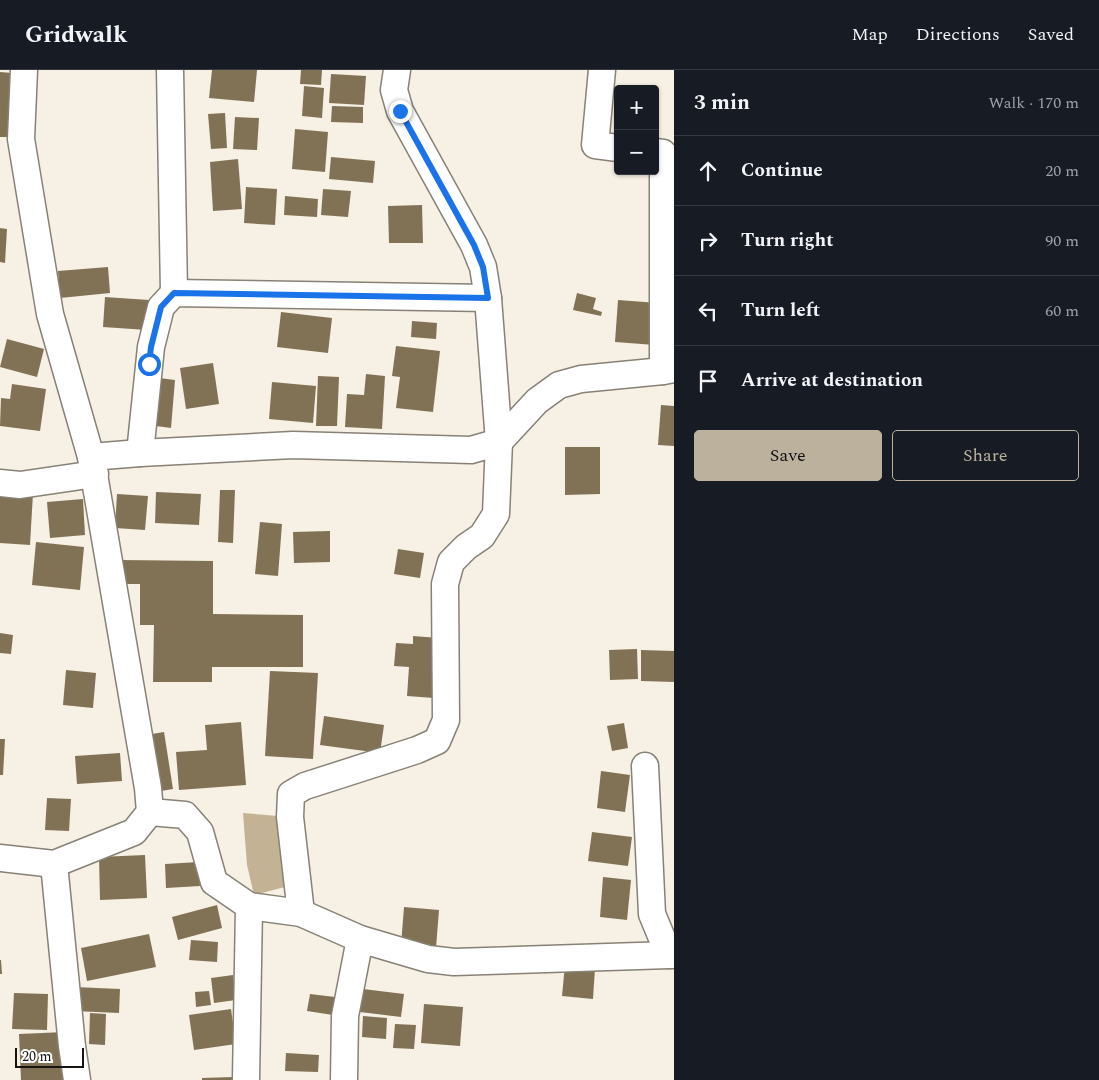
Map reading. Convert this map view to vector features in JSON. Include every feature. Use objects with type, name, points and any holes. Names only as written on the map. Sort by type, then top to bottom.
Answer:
[{"type":"street","points":[[0,858],[54,864],[134,832],[150,812],[148,788],[93,465],[50,314],[21,139],[24,70]]},
{"type":"street","points":[[140,453],[151,347],[161,307],[174,293],[170,70]]},
{"type":"street","points":[[301,912],[290,817],[291,794],[305,786],[418,750],[437,741],[446,720],[445,584],[451,562],[466,546],[482,536],[496,514],[499,442],[488,298],[483,267],[474,245],[400,111],[394,90],[397,70]]},
{"type":"street","points":[[602,70],[595,145],[614,147]]},
{"type":"street","points":[[0,483],[20,484],[140,453],[293,445],[471,450],[499,442],[536,401],[559,385],[581,379],[668,370],[663,153],[659,152]]},
{"type":"street","points":[[174,293],[488,298]]},
{"type":"street","points":[[150,812],[185,815],[200,832],[214,882],[250,906],[301,912],[360,939],[428,959],[454,962],[671,955],[652,914],[645,766]]},
{"type":"street","points":[[54,864],[77,1080]]},
{"type":"street","points":[[246,1080],[250,906]]},
{"type":"street","points":[[344,1080],[345,1016],[360,939]]},
{"type":"shaded area","points":[[243,813],[278,816],[285,887],[254,895],[247,865]]},
{"type":"building","points":[[212,70],[257,70],[254,102],[209,98]]},
{"type":"building","points":[[301,70],[322,70],[321,85],[300,84]]},
{"type":"building","points":[[0,72],[12,73],[8,137],[0,137]]},
{"type":"building","points":[[331,74],[366,76],[364,105],[329,103]]},
{"type":"building","points":[[304,86],[324,88],[322,118],[302,116]]},
{"type":"building","points":[[332,106],[363,107],[363,123],[331,122]]},
{"type":"building","points":[[225,113],[227,148],[211,149],[208,114]]},
{"type":"building","points":[[235,117],[259,118],[257,150],[233,149]]},
{"type":"building","points":[[295,129],[328,132],[325,172],[292,169]]},
{"type":"building","points":[[331,157],[375,161],[373,183],[329,179]]},
{"type":"building","points":[[238,159],[242,209],[213,211],[210,162]]},
{"type":"building","points":[[246,187],[277,189],[275,225],[244,223]]},
{"type":"building","points":[[323,189],[351,191],[348,217],[321,215]]},
{"type":"building","points":[[285,196],[318,199],[317,217],[284,215]]},
{"type":"building","points":[[422,205],[423,243],[389,243],[388,206]]},
{"type":"building","points":[[0,228],[7,229],[5,263],[0,262]]},
{"type":"building","points":[[108,267],[110,293],[60,298],[58,271]]},
{"type":"building","points":[[577,293],[596,298],[593,309],[602,312],[601,316],[573,310]]},
{"type":"building","points":[[105,297],[149,300],[147,330],[103,327]]},
{"type":"building","points":[[618,300],[658,303],[655,345],[615,342]]},
{"type":"building","points":[[281,312],[332,318],[328,353],[277,347]]},
{"type":"building","points":[[412,321],[437,323],[436,339],[411,337]]},
{"type":"building","points":[[7,339],[44,349],[37,377],[0,367]]},
{"type":"building","points":[[396,346],[440,351],[433,412],[396,408],[400,377],[392,376]]},
{"type":"building","points":[[213,363],[219,404],[186,409],[180,368]]},
{"type":"building","points":[[366,374],[385,376],[382,429],[345,427],[347,394],[364,395]]},
{"type":"building","points":[[318,376],[339,377],[337,426],[316,426]]},
{"type":"building","points":[[159,378],[175,380],[171,428],[156,426]]},
{"type":"building","points":[[272,382],[316,386],[313,423],[269,419]]},
{"type":"building","points":[[12,384],[46,389],[40,431],[0,426],[1,398],[10,399]]},
{"type":"building","points":[[661,405],[674,406],[674,446],[658,445]]},
{"type":"building","points":[[565,447],[600,447],[600,494],[565,495]]},
{"type":"building","points":[[220,490],[235,490],[233,543],[218,542]]},
{"type":"building","points":[[0,491],[33,493],[30,545],[0,543]]},
{"type":"building","points":[[156,492],[201,494],[199,525],[155,523]]},
{"type":"building","points":[[117,494],[148,496],[145,530],[115,528]]},
{"type":"building","points":[[83,499],[85,535],[50,538],[47,502]]},
{"type":"building","points":[[260,522],[282,524],[278,576],[255,574]]},
{"type":"building","points":[[330,531],[330,562],[294,563],[293,532]]},
{"type":"building","points":[[36,542],[84,547],[80,590],[32,585]]},
{"type":"building","points":[[398,549],[424,553],[420,578],[394,574]]},
{"type":"building","points":[[121,560],[213,561],[213,614],[303,615],[303,667],[212,667],[212,682],[153,682],[154,625],[140,625],[140,584],[120,584]]},
{"type":"building","points":[[0,633],[13,635],[11,654],[0,653]]},
{"type":"building","points":[[413,636],[439,638],[434,698],[407,696],[409,667],[394,666],[396,643],[413,644]]},
{"type":"building","points":[[637,649],[638,679],[610,680],[609,650]]},
{"type":"building","points":[[641,650],[674,651],[674,682],[641,681]]},
{"type":"building","points":[[66,670],[96,673],[93,708],[63,705]]},
{"type":"building","points":[[270,671],[318,673],[313,759],[265,756]]},
{"type":"building","points":[[324,716],[384,725],[380,753],[320,745]]},
{"type":"building","points":[[241,722],[246,785],[179,790],[176,752],[207,750],[205,725]]},
{"type":"building","points":[[624,723],[628,748],[612,751],[607,726]]},
{"type":"building","points":[[164,732],[173,789],[149,793],[140,736]]},
{"type":"building","points":[[0,739],[5,739],[3,775],[0,775]]},
{"type":"building","points":[[120,753],[122,781],[77,784],[75,756]]},
{"type":"building","points":[[601,771],[630,775],[625,812],[597,808]]},
{"type":"building","points":[[47,798],[71,799],[69,831],[45,830]]},
{"type":"building","points":[[592,832],[632,837],[628,866],[588,861]]},
{"type":"building","points":[[145,855],[147,898],[100,900],[99,857]]},
{"type":"building","points":[[199,862],[200,886],[166,888],[165,864]]},
{"type":"building","points":[[603,877],[631,880],[627,920],[600,917]]},
{"type":"building","points":[[217,905],[222,928],[178,940],[172,917]]},
{"type":"building","points":[[404,907],[439,910],[436,948],[401,945]]},
{"type":"building","points":[[149,934],[156,967],[87,981],[81,948]]},
{"type":"building","points":[[191,940],[218,942],[217,962],[189,960]]},
{"type":"building","points":[[1,960],[2,974],[0,974]]},
{"type":"building","points":[[565,965],[595,968],[593,999],[562,996]]},
{"type":"building","points":[[233,975],[236,1000],[214,1003],[211,978]]},
{"type":"building","points":[[75,987],[120,989],[119,1013],[74,1011]]},
{"type":"building","points":[[363,989],[404,994],[401,1017],[360,1012]]},
{"type":"building","points":[[209,991],[211,1005],[196,1007],[195,992]]},
{"type":"building","points":[[14,993],[48,994],[47,1030],[12,1029]]},
{"type":"building","points":[[310,994],[335,997],[333,1015],[307,1011]]},
{"type":"building","points":[[424,1004],[463,1007],[460,1046],[421,1043]]},
{"type":"building","points":[[231,1009],[236,1044],[194,1050],[189,1015]]},
{"type":"building","points":[[90,1013],[106,1014],[105,1045],[89,1044]]},
{"type":"building","points":[[363,1016],[387,1018],[386,1039],[362,1037]]},
{"type":"building","points":[[395,1024],[416,1025],[414,1049],[393,1048]]},
{"type":"building","points":[[65,1032],[67,1080],[21,1080],[19,1034]]},
{"type":"building","points":[[286,1053],[319,1055],[318,1072],[285,1071]]},
{"type":"building","points":[[233,1077],[233,1080],[202,1080],[202,1078]]},
{"type":"route","points":[[149,364],[151,347],[161,307],[174,293],[488,298],[483,267],[474,245],[400,111]]}]
